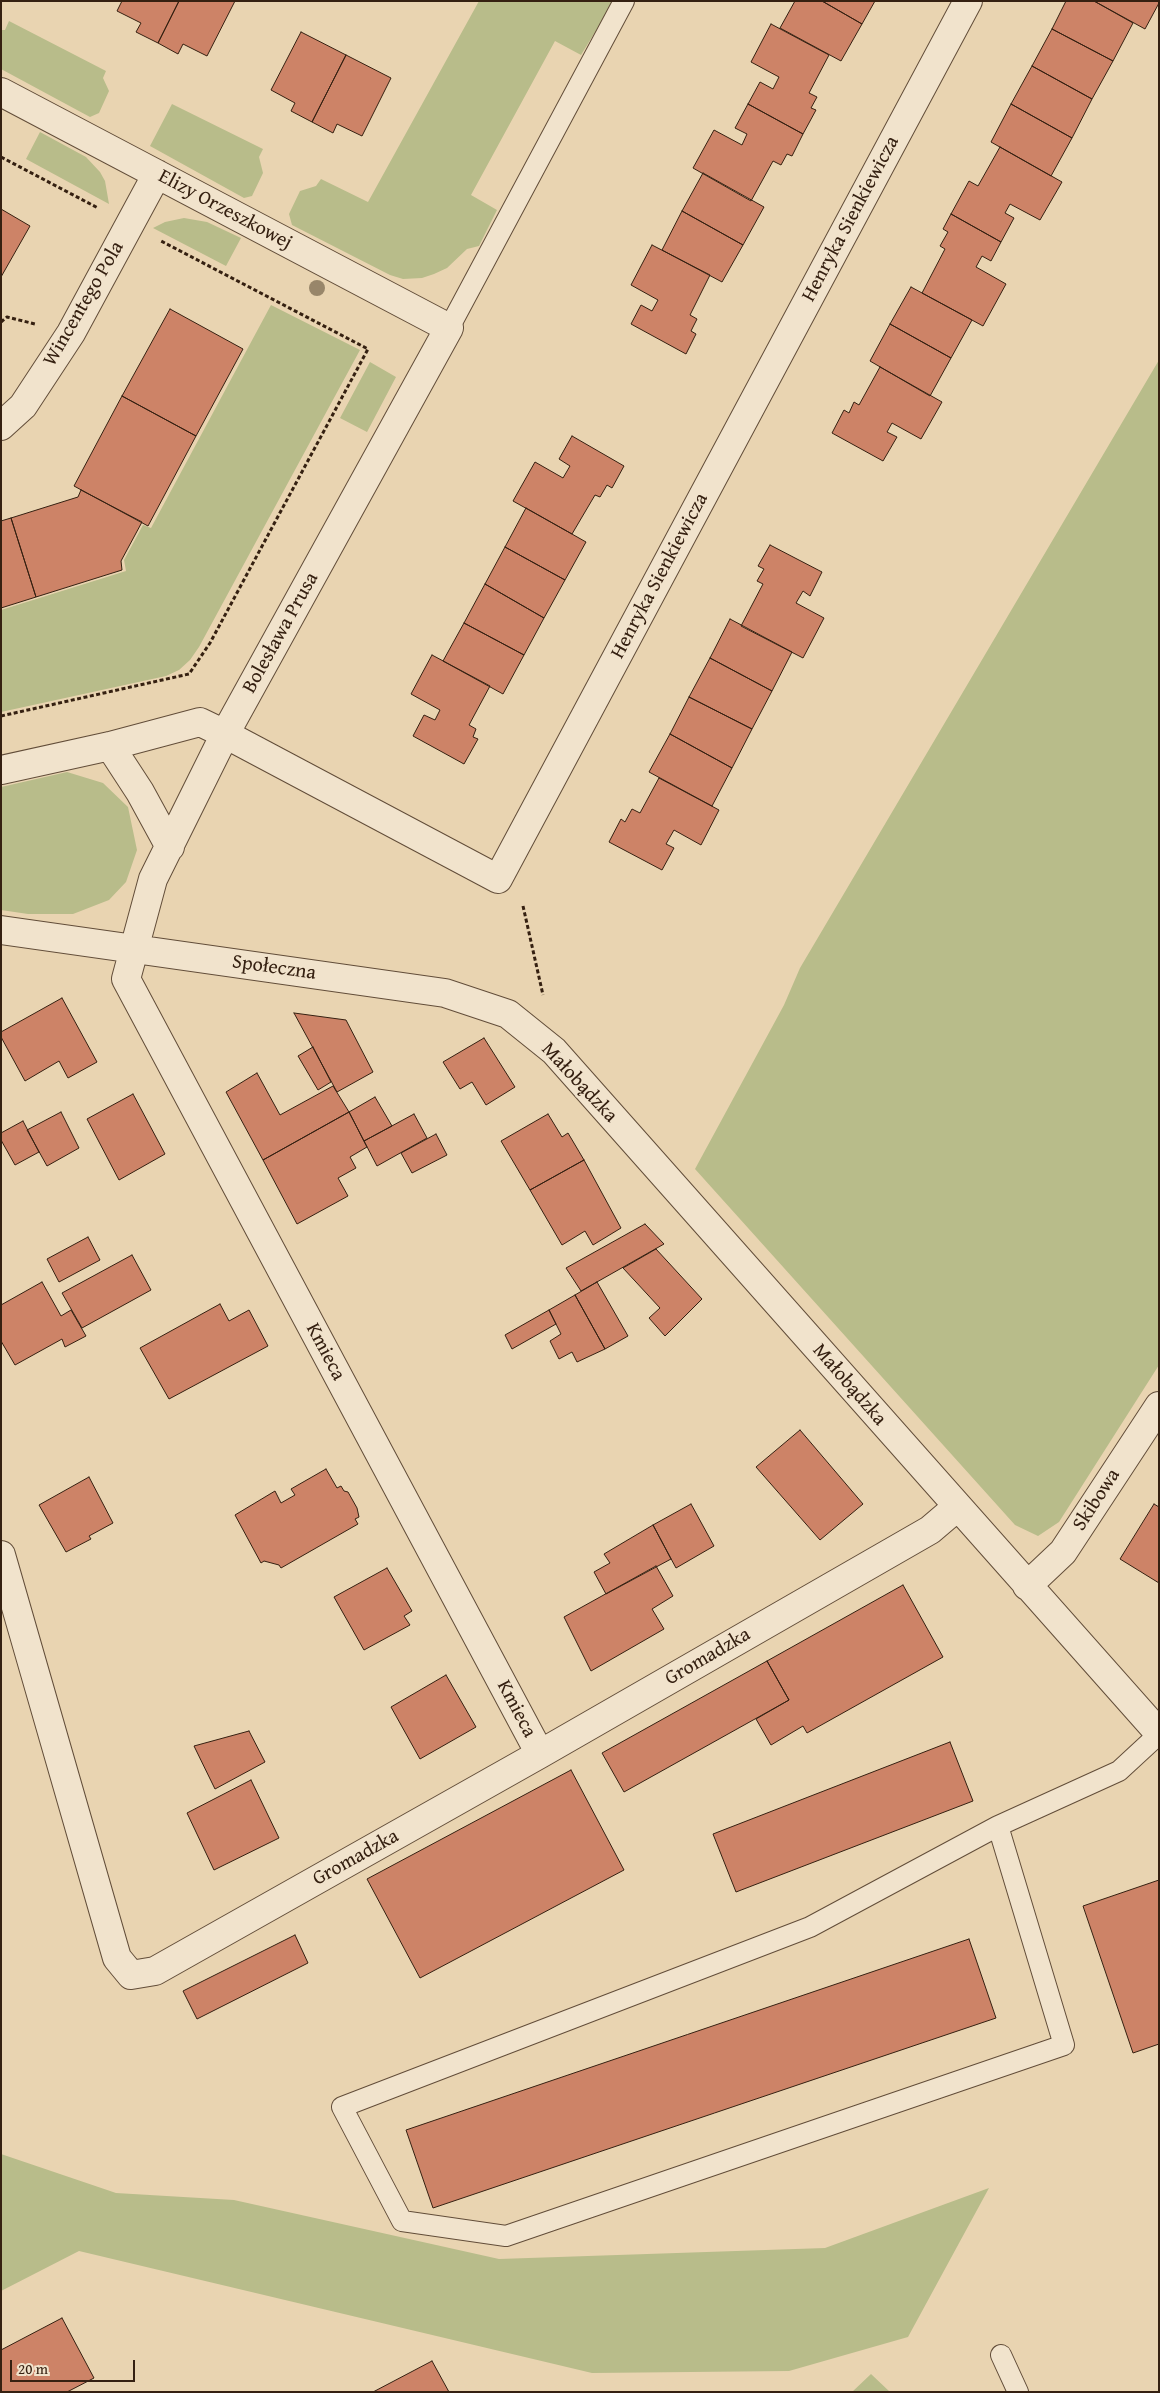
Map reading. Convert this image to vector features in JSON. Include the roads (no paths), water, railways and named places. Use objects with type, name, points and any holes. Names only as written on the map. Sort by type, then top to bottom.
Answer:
[{"type":"street","name":"Henryka Sienkiewicza","points":[[225,734],[498,879],[968,1]]},
{"type":"street","name":"Elizy Orzeszkowej","points":[[1,92],[449,328]]},
{"type":"street","name":"Wincentego Pola","points":[[1,426],[23,406],[71,333],[157,174]]},
{"type":"street","name":"Bolesława Prusa","points":[[170,847],[225,734],[449,328]]},
{"type":"street","points":[[1,770],[110,746],[200,722],[225,734]]},
{"type":"street","points":[[110,746],[140,792],[170,847]]},
{"type":"street","name":"Kmieca","points":[[170,847],[153,879],[126,979],[540,1754]]},
{"type":"street","name":"Społeczna","points":[[1,930],[445,993],[508,1014],[537,1038]]},
{"type":"street","name":"Małobądzka","points":[[537,1038],[554,1051],[1159,1734]]},
{"type":"street","name":"Skibowa","points":[[1027,1586],[1063,1552],[1159,1406]]},
{"type":"street","name":"Gromadzka","points":[[1,1555],[117,1958],[132,1975],[154,1971],[540,1754],[930,1530],[957,1507]]},
{"type":"lane","points":[[449,328],[624,1]]},
{"type":"lane","points":[[998,1826],[1064,2044],[506,2236],[402,2221],[342,2108],[810,1927],[998,1826],[1119,1771],[1159,1734]]},
{"type":"lane","points":[[1001,2355],[1018,2392]]}]
